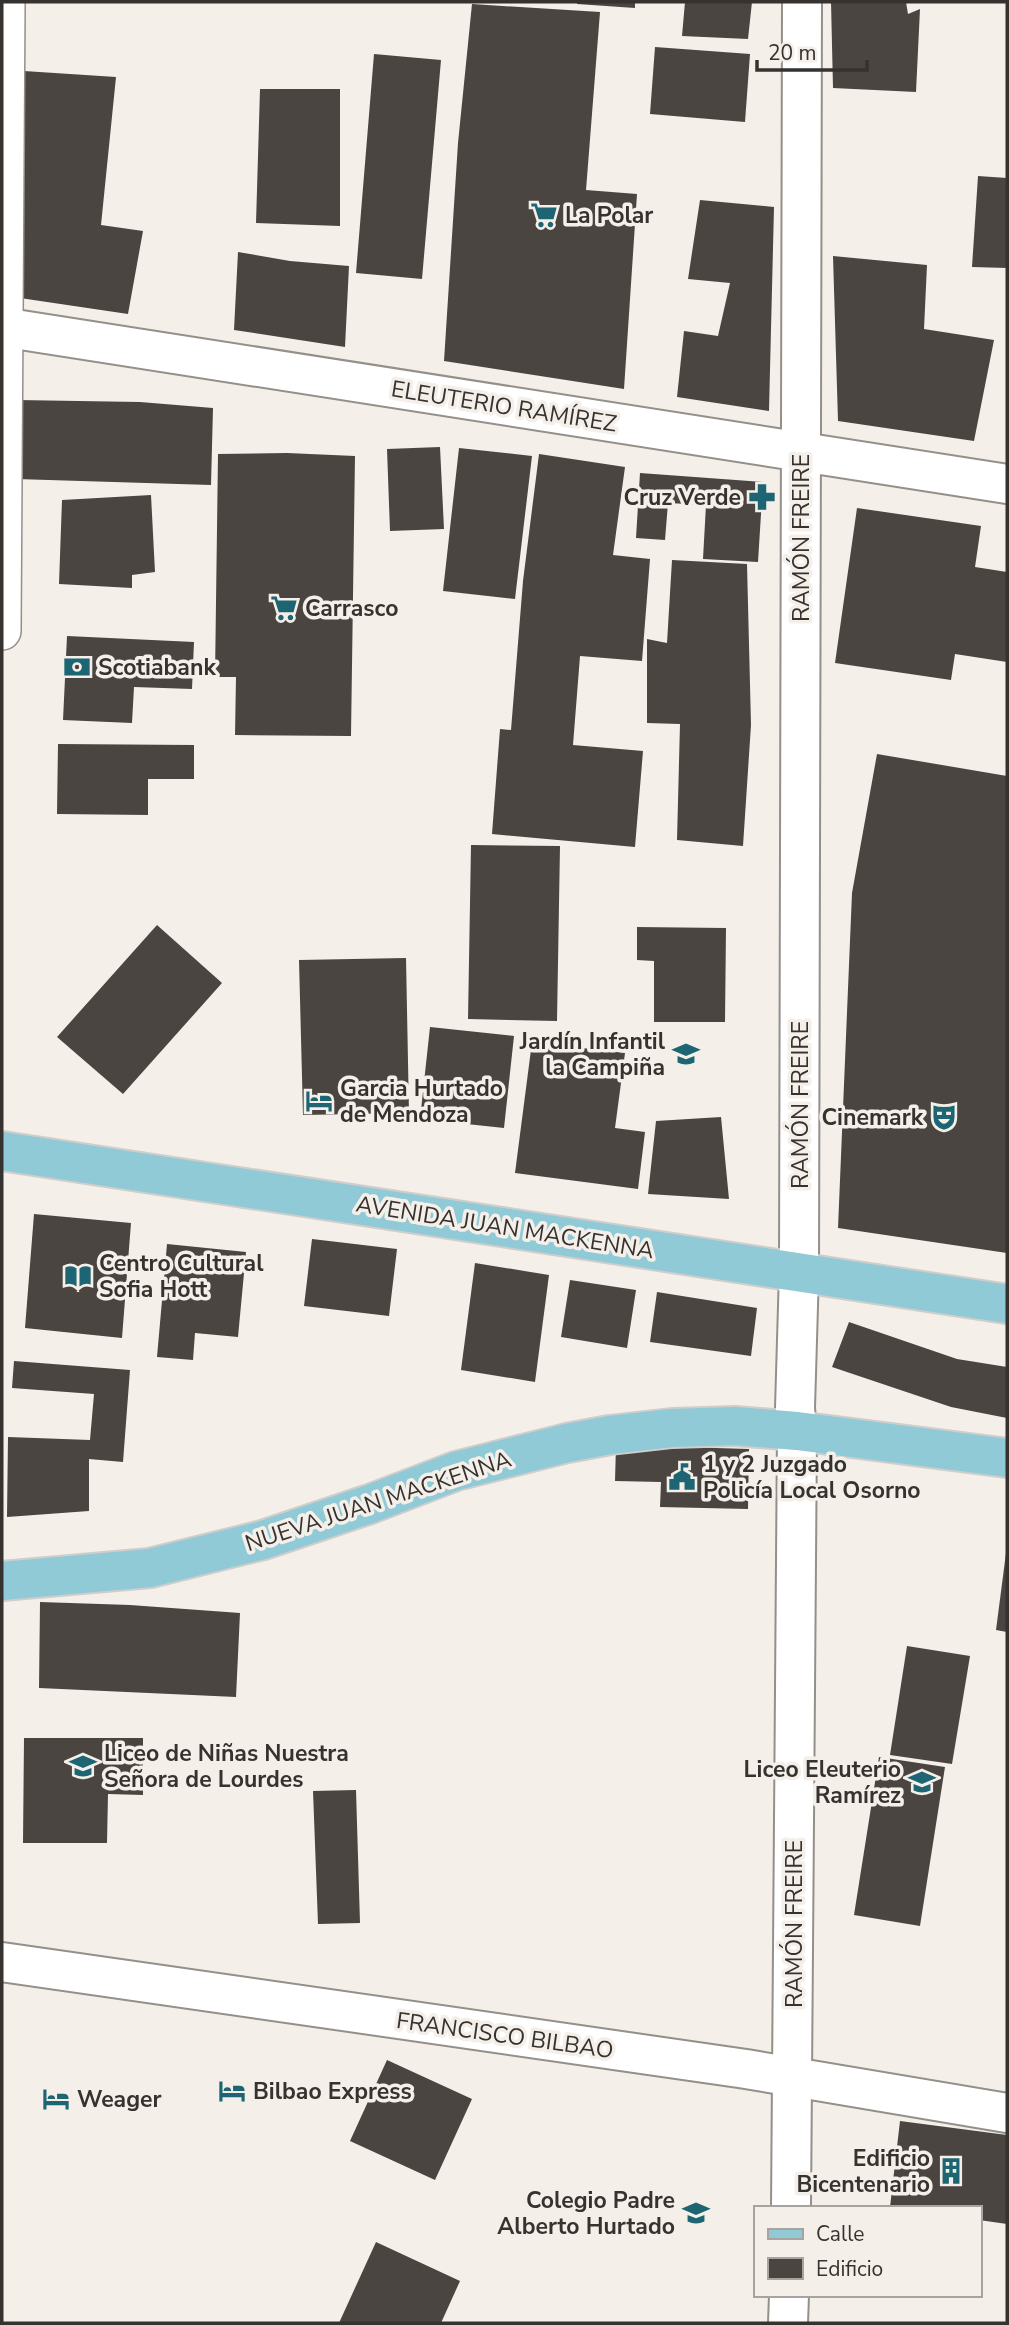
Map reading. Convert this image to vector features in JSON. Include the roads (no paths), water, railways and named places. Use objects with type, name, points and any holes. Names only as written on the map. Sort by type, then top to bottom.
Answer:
[{"type":"main road","name":"RAMÓN FREIRE","points":[[790,2206],[793,2077],[795,1408],[799,1272],[802,2]]},
{"type":"main road","name":"ELEUTERIO RAMÍREZ","points":[[3,327],[1007,484]]},
{"type":"main road","name":"AVENIDA JUAN MACKENNA","points":[[2,1151],[1007,1304]]},
{"type":"main road","name":"NUEVA JUAN MACKENNA","points":[[2,1581],[150,1568],[263,1540],[370,1504],[456,1471],[567,1443],[672,1428],[734,1426],[797,1431]]},
{"type":"main road","points":[[797,1431],[1007,1458]]},
{"type":"main road","name":"FRANCISCO BILBAO","points":[[2,1962],[793,2077],[1007,2113]]},
{"type":"main road","points":[[788,2323],[789,2297]]},
{"type":"street","points":[[2,631],[6,2]]},
{"type":"place","name":"La Polar","points":[[544,215]]},
{"type":"place","name":"Cruz Verde","points":[[762,497]]},
{"type":"place","name":"Carrasco","points":[[284,608]]},
{"type":"place","name":"Scotiabank","points":[[77,667]]},
{"type":"place","name":"Jardín Infantil la Campiña","points":[[686,1054]]},
{"type":"place","name":"Garcia Hurtado de Mendoza","points":[[319,1101]]},
{"type":"place","name":"Cinemark","points":[[944,1117]]},
{"type":"place","name":"Centro Cultural Sofia Hott","points":[[78,1276]]},
{"type":"place","name":"1 y 2 Juzgado Policía Local Osorno","points":[[682,1477]]},
{"type":"place","name":"Liceo de Niñas Nuestra Señora de Lourdes","points":[[83,1766]]},
{"type":"place","name":"Liceo Eleuterio Ramírez","points":[[922,1782]]},
{"type":"place","name":"Bilbao Express","points":[[232,2091]]},
{"type":"place","name":"Weager","points":[[56,2099]]},
{"type":"place","name":"Edificio Bicentenario","points":[[951,2171]]},
{"type":"place","name":"Colegio Padre Alberto Hurtado","points":[[696,2213]]}]
